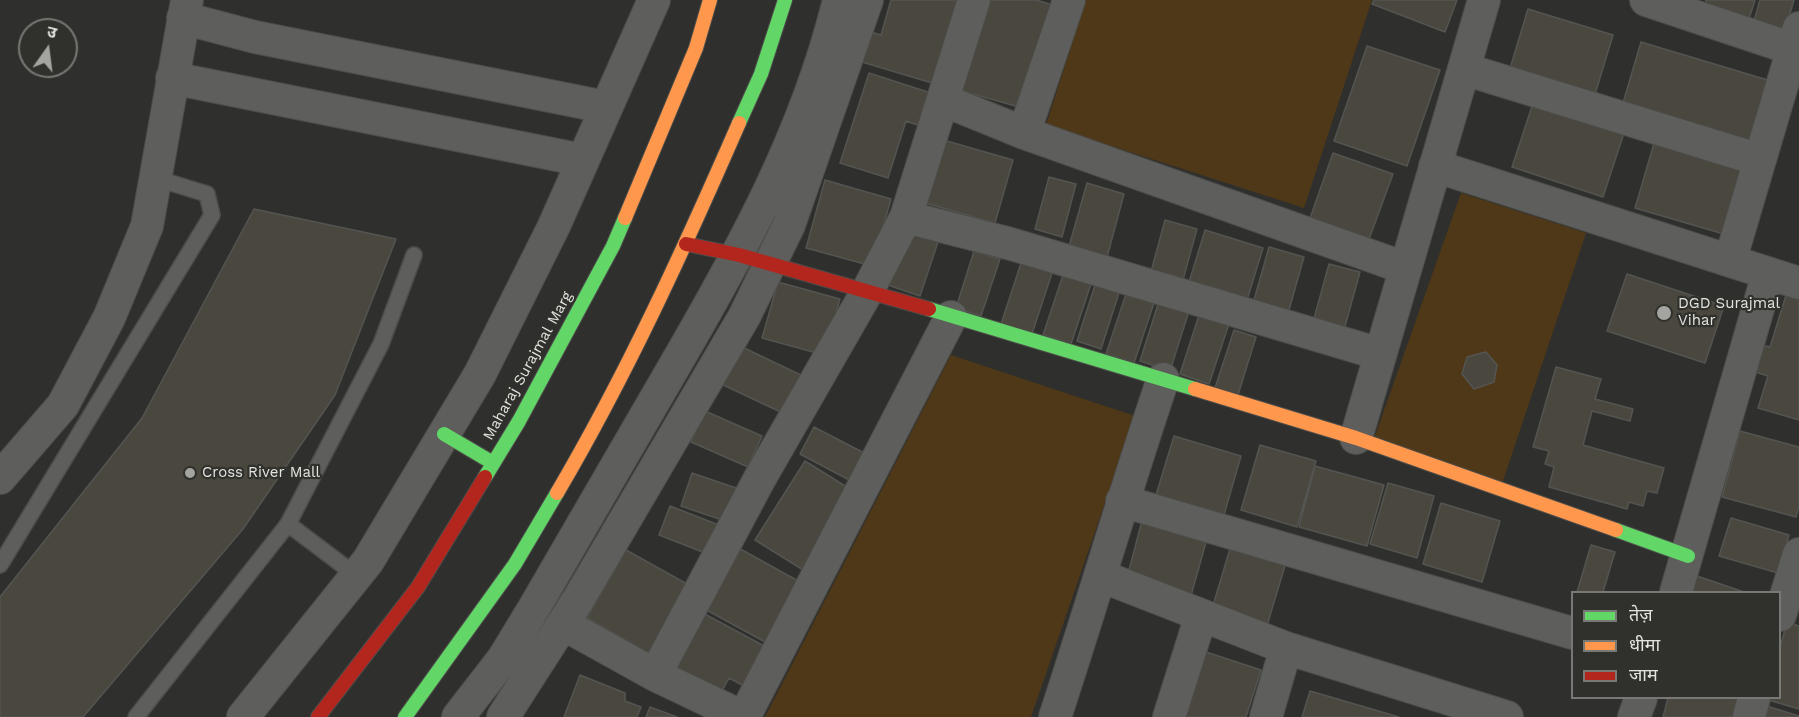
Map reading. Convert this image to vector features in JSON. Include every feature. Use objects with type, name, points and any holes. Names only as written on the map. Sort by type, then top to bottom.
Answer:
[{"type":"main road","name":"Maharaj Surajmal Marg","points":[[318,717],[418,587],[519,421],[613,246],[696,48],[710,0]]},
{"type":"main road","points":[[412,708],[515,564],[591,435],[686,244],[760,74],[785,0]]},
{"type":"main road","points":[[686,244],[739,255],[868,290],[1356,438],[1688,556]]},
{"type":"main road","points":[[444,434],[493,463]]},
{"type":"street","points":[[243,717],[357,576],[485,363],[554,226],[604,107],[647,20],[654,0]]},
{"type":"street","points":[[458,717],[502,660],[528,619],[739,255],[805,115],[826,56],[839,0]]},
{"type":"street","points":[[503,717],[563,624],[744,317],[798,203],[867,0]]},
{"type":"street","points":[[655,675],[760,478],[868,290],[906,218],[974,0]]},
{"type":"street","points":[[1024,134],[1069,0]]},
{"type":"street","points":[[1356,438],[1484,0]]},
{"type":"street","points":[[1646,0],[1796,38],[1730,261]]},
{"type":"street","points":[[0,478],[63,405],[110,318],[147,226],[185,9],[255,37],[604,107]]},
{"type":"street","points":[[1464,69],[1760,160]]},
{"type":"street","points":[[172,78],[582,160]]},
{"type":"street","points":[[943,100],[1024,134],[1405,268]]},
{"type":"street","points":[[1436,166],[1799,283]]},
{"type":"street","points":[[906,218],[1011,244],[1380,354]]},
{"type":"street","points":[[1676,591],[1768,274]]},
{"type":"street","points":[[563,624],[655,675],[744,717],[951,317]]},
{"type":"street","points":[[1055,717],[1101,576],[1122,501],[1163,379]]},
{"type":"street","points":[[1122,501],[1571,633]]},
{"type":"street","points":[[1781,609],[1799,554]]},
{"type":"street","points":[[1101,576],[1286,648],[1507,717]]},
{"type":"street","points":[[1169,717],[1201,616]]},
{"type":"street","points":[[1266,717],[1286,648]]},
{"type":"street","points":[[1634,717],[1641,699]]},
{"type":"street","points":[[1749,717],[1755,699]]},
{"type":"street","points":[[412,708],[446,717]]},
{"type":"lane","points":[[0,565],[212,215],[207,194],[155,178]]},
{"type":"lane","points":[[136,717],[288,524],[381,344],[414,255]]},
{"type":"lane","points":[[288,524],[357,576]]},
{"type":"shaded area","points":[[1086,0],[1372,0],[1304,208],[1046,125]]},
{"type":"shaded area","points":[[1461,193],[1586,233],[1501,487],[1370,450]]},
{"type":"shaded area","points":[[951,355],[1135,416],[1031,717],[765,717]]},
{"type":"building","points":[[891,0],[957,0],[932,83],[862,62],[871,32],[881,35]]},
{"type":"building","points":[[985,0],[1036,0],[1056,6],[1026,109],[959,90]]},
{"type":"building","points":[[1374,0],[1457,0],[1445,32],[1372,4]]},
{"type":"building","points":[[1706,0],[1755,0],[1748,22],[1704,8]]},
{"type":"building","points":[[1760,0],[1794,0],[1785,30],[1754,21]]},
{"type":"building","points":[[1528,9],[1613,35],[1593,101],[1508,75]]},
{"type":"building","points":[[1641,42],[1781,84],[1759,155],[1620,113]]},
{"type":"building","points":[[1367,46],[1440,70],[1407,166],[1334,141]]},
{"type":"building","points":[[869,73],[937,95],[926,128],[906,121],[888,178],[840,163]]},
{"type":"building","points":[[1533,103],[1624,133],[1603,197],[1512,167]]},
{"type":"building","points":[[940,139],[1013,160],[995,223],[922,202]]},
{"type":"building","points":[[1655,140],[1754,170],[1734,237],[1635,208]]},
{"type":"building","points":[[1333,153],[1393,174],[1368,242],[1309,221]]},
{"type":"building","points":[[1049,177],[1076,184],[1062,237],[1035,229]]},
{"type":"building","points":[[825,180],[891,199],[872,266],[806,248]]},
{"type":"building","points":[[1087,183],[1124,194],[1106,261],[1068,250]]},
{"type":"building","name":"Cross River Mall","points":[[254,209],[396,239],[335,395],[243,529],[83,717],[0,717],[0,597],[142,418]]},
{"type":"building","points":[[1165,220],[1197,229],[1181,287],[1149,279]]},
{"type":"building","points":[[903,228],[939,239],[920,296],[885,284]]},
{"type":"building","points":[[1205,230],[1263,248],[1244,310],[1186,292]]},
{"type":"building","points":[[1269,247],[1304,257],[1287,317],[1252,307]]},
{"type":"building","points":[[974,251],[1000,259],[981,316],[956,308]]},
{"type":"building","points":[[1022,260],[1053,270],[1030,340],[999,330]]},
{"type":"building","points":[[1329,264],[1360,272],[1341,341],[1310,333]]},
{"type":"building","points":[[1627,274],[1724,306],[1705,363],[1607,331]]},
{"type":"building","points":[[1063,275],[1091,284],[1071,344],[1043,335]]},
{"type":"building","points":[[778,282],[840,299],[824,355],[762,338]]},
{"type":"building","points":[[1095,285],[1119,293],[1101,349],[1077,341]]},
{"type":"building","points":[[1127,291],[1155,300],[1134,363],[1106,354]]},
{"type":"building","points":[[1787,292],[1799,296],[1799,420],[1758,408],[1768,376],[1746,369],[1754,343],[1770,347]]},
{"type":"building","points":[[1159,301],[1189,311],[1170,371],[1140,361]]},
{"type":"building","points":[[1199,315],[1229,324],[1209,384],[1180,374]]},
{"type":"building","points":[[1234,330],[1256,337],[1238,395],[1215,388]]},
{"type":"building","points":[[740,346],[805,377],[787,415],[721,384]]},
{"type":"building","points":[[1486,352],[1497,365],[1494,382],[1474,389],[1462,374],[1467,357]]},
{"type":"building","points":[[1556,367],[1601,379],[1595,399],[1633,409],[1630,421],[1592,411],[1583,445],[1664,468],[1657,493],[1647,491],[1643,506],[1629,502],[1627,509],[1549,487],[1554,467],[1545,464],[1549,451],[1533,447]]},
{"type":"building","points":[[705,411],[762,436],[748,467],[691,442]]},
{"type":"building","points":[[814,427],[868,455],[853,482],[800,454]]},
{"type":"building","points":[[1740,431],[1799,447],[1799,506],[1796,517],[1722,497]]},
{"type":"building","points":[[1174,436],[1241,456],[1224,515],[1156,495]]},
{"type":"building","points":[[1260,445],[1316,461],[1297,527],[1241,510]]},
{"type":"building","points":[[805,461],[858,494],[808,573],[755,540]]},
{"type":"building","points":[[1315,466],[1384,485],[1367,546],[1299,527]]},
{"type":"building","points":[[692,473],[742,490],[731,523],[681,506]]},
{"type":"building","points":[[1388,483],[1434,496],[1417,558],[1370,544]]},
{"type":"building","points":[[1441,503],[1500,521],[1482,582],[1423,564]]},
{"type":"building","points":[[670,506],[724,527],[713,556],[659,535]]},
{"type":"building","points":[[1143,517],[1208,535],[1189,603],[1125,585]]},
{"type":"building","points":[[1731,518],[1789,535],[1778,573],[1719,556]]},
{"type":"building","points":[[1232,542],[1287,559],[1266,629],[1211,612]]},
{"type":"building","points":[[1591,545],[1615,552],[1603,591],[1577,591]]},
{"type":"building","points":[[735,546],[800,582],[767,643],[701,607]]},
{"type":"building","points":[[626,550],[696,589],[657,658],[587,618]]},
{"type":"building","points":[[1697,576],[1741,591],[1692,591]]},
{"type":"building","points":[[701,612],[766,647],[744,686],[729,678],[717,700],[667,673]]},
{"type":"building","points":[[1787,622],[1799,626],[1799,709],[1765,699],[1781,699],[1781,644]]},
{"type":"building","points":[[1203,651],[1261,670],[1246,717],[1182,717]]},
{"type":"building","points":[[580,675],[625,693],[625,701],[641,707],[637,717],[564,717]]},
{"type":"building","points":[[1310,691],[1399,717],[1302,717]]},
{"type":"building","points":[[1668,699],[1740,699],[1734,717],[1663,717]]},
{"type":"building","points":[[1767,706],[1799,716],[1799,717],[1764,717]]},
{"type":"building","points":[[650,707],[677,717],[646,717]]},
{"type":"traffic: fast","points":[[739,123],[761,74],[785,0]]},
{"type":"traffic: fast","points":[[485,477],[519,421],[613,246],[625,218]]},
{"type":"traffic: fast","points":[[929,309],[1195,389]]},
{"type":"traffic: fast","points":[[444,434],[493,463]]},
{"type":"traffic: fast","points":[[405,717],[515,564],[557,493]]},
{"type":"traffic: fast","points":[[1616,530],[1688,556]]},
{"type":"traffic: slow","points":[[625,218],[696,48],[710,0]]},
{"type":"traffic: slow","points":[[557,493],[654,311],[739,123]]},
{"type":"traffic: slow","points":[[1195,389],[1356,438],[1616,530]]},
{"type":"traffic: jam","points":[[686,244],[739,255],[929,309]]},
{"type":"traffic: jam","points":[[318,717],[418,587],[485,477]]},
{"type":"place","name":"DGD Surajmal Vihar","points":[[1664,313]]},
{"type":"place","name":"Cross River Mall","points":[[190,473]]}]
